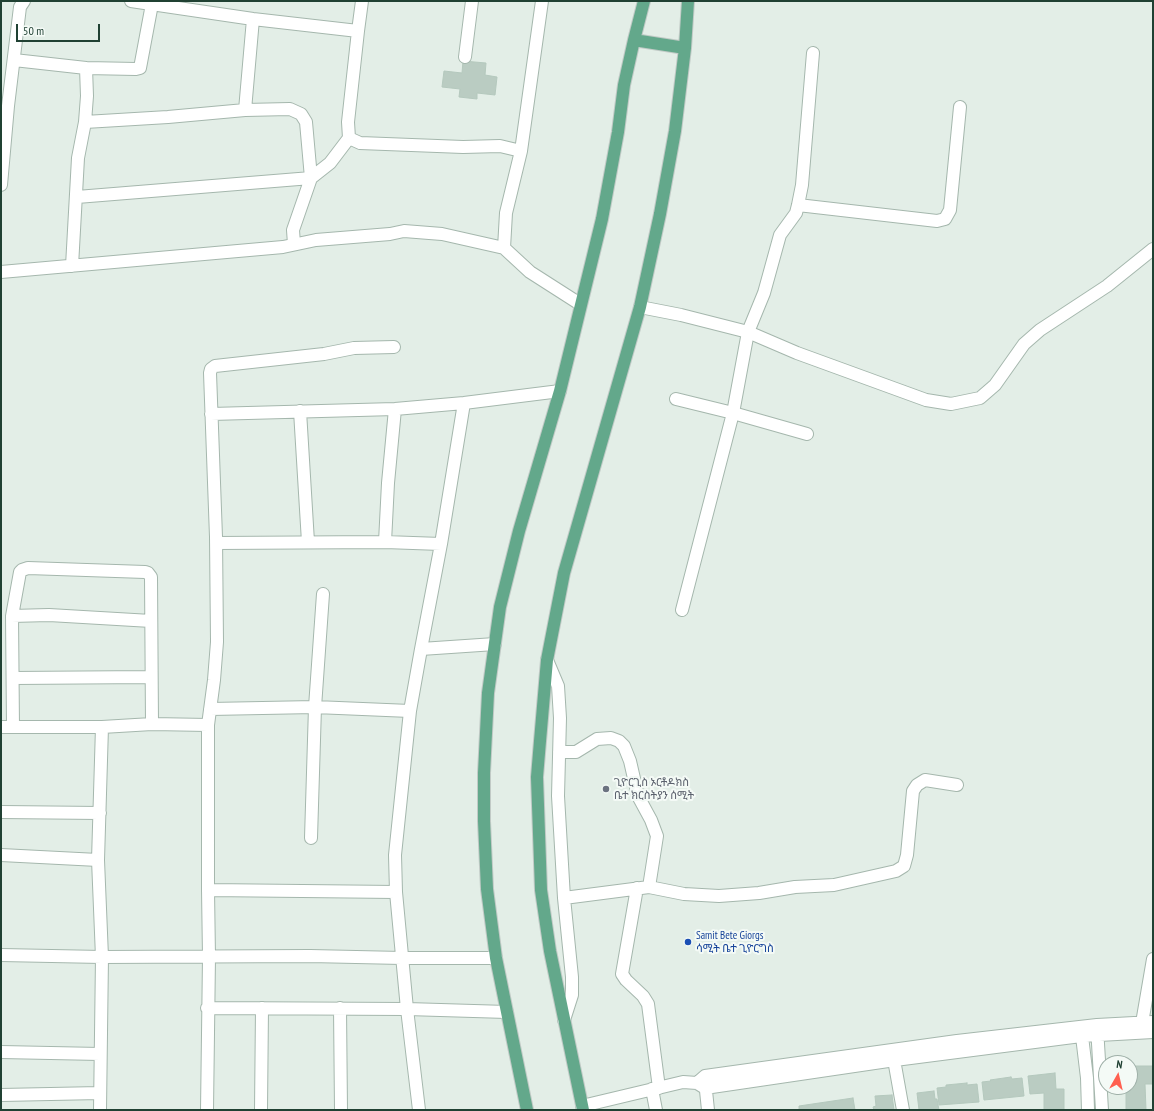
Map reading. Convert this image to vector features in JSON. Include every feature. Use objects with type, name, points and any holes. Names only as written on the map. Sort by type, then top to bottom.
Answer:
[{"type":"main road","points":[[526,1110],[496,958],[487,889],[484,822],[488,694],[500,607],[519,531],[560,391],[580,304],[602,219],[618,132],[624,85],[644,1]]},
{"type":"main road","points":[[582,1108],[550,951],[541,890],[537,776],[547,660],[564,573],[640,307],[660,214],[675,131],[685,48],[688,1]]},
{"type":"main road","points":[[634,40],[685,48]]},
{"type":"street","points":[[1,185],[5,105],[14,60],[20,7],[24,1]]},
{"type":"street","points":[[131,1],[253,19],[358,31]]},
{"type":"street","points":[[77,197],[311,178],[330,163],[349,138],[348,122],[362,1]]},
{"type":"street","points":[[465,57],[472,1]]},
{"type":"street","points":[[504,248],[506,213],[521,151],[542,1]]},
{"type":"street","points":[[14,60],[86,68],[140,68],[152,4]]},
{"type":"street","points":[[245,110],[253,19]]},
{"type":"street","points":[[682,610],[733,413],[748,332],[764,293],[780,235],[796,213],[798,205],[802,185],[813,53]]},
{"type":"street","points":[[72,266],[78,158],[85,122],[87,96],[86,68]]},
{"type":"street","points":[[798,205],[937,221],[945,219],[950,210],[960,107]]},
{"type":"street","points":[[85,122],[168,117],[245,110],[290,109],[301,114],[306,122],[311,178],[293,230],[294,244]]},
{"type":"street","points":[[349,138],[360,143],[463,147],[500,146],[521,151]]},
{"type":"street","points":[[1,272],[283,247],[316,240],[390,234],[404,231],[442,234],[504,248],[530,272],[580,304]]},
{"type":"street","points":[[640,307],[681,315],[748,332],[796,353],[926,400],[952,404],[980,398],[995,385],[1024,344],[1040,330],[1107,286],[1153,249]]},
{"type":"street","points":[[207,1110],[207,1008],[209,957],[208,725],[217,642],[211,368],[215,366],[324,354],[354,348],[394,347]]},
{"type":"street","points":[[211,414],[395,409],[464,403],[560,391]]},
{"type":"street","points":[[676,399],[807,434]]},
{"type":"street","points":[[418,1110],[406,1009],[396,892],[395,855],[410,711],[441,544],[464,403]]},
{"type":"street","points":[[385,542],[388,483],[395,409]]},
{"type":"street","points":[[300,411],[308,542]]},
{"type":"street","points":[[216,543],[385,542],[441,544]]},
{"type":"street","points":[[152,724],[151,577],[148,573],[28,568],[22,570],[20,572],[12,616],[13,678],[7,727],[102,727],[152,724],[208,725]]},
{"type":"street","points":[[311,838],[322,594]]},
{"type":"street","points":[[12,616],[48,615],[151,620]]},
{"type":"street","points":[[422,649],[495,644]]},
{"type":"street","points":[[547,660],[558,686],[560,718],[558,796],[564,898],[572,977],[572,995],[564,1020]]},
{"type":"street","points":[[13,678],[151,677]]},
{"type":"street","points":[[210,708],[316,707],[410,711]]},
{"type":"street","points":[[100,1110],[102,957],[98,860],[102,727]]},
{"type":"street","points":[[559,752],[576,752],[597,739],[604,738],[612,738],[624,746],[630,761],[638,796],[651,820],[657,836],[622,974],[626,980],[643,996],[648,1004],[656,1088],[656,1110]]},
{"type":"street","points":[[564,898],[643,888],[684,894],[719,896],[759,893],[795,887],[834,885],[896,871],[904,866],[907,855],[913,792],[917,785],[925,780],[957,785]]},
{"type":"street","points":[[1,812],[100,813]]},
{"type":"street","points":[[1,855],[98,860]]},
{"type":"street","points":[[208,890],[396,892]]},
{"type":"street","points":[[1,955],[102,957],[310,956],[496,958]]},
{"type":"street","points":[[582,1108],[682,1082],[703,1083],[1147,1023],[1153,959]]},
{"type":"street","points":[[207,1008],[340,1008],[507,1012]]},
{"type":"street","points":[[261,1110],[262,1008]]},
{"type":"street","points":[[340,1008],[341,1110]]},
{"type":"street","points":[[1097,1030],[1153,1032]]},
{"type":"street","points":[[1097,1030],[1102,1110]]},
{"type":"street","points":[[1081,1031],[1087,1078],[1088,1110]]},
{"type":"street","points":[[1,1052],[100,1054]]},
{"type":"street","points":[[894,1056],[903,1110]]},
{"type":"street","points":[[703,1083],[708,1110]]},
{"type":"street","points":[[1,1095],[100,1093]]},
{"type":"building","points":[[463,61],[486,63],[485,75],[497,77],[495,95],[477,93],[477,99],[459,97],[460,89],[442,87],[444,71],[462,73]]},
{"type":"building","points":[[1138,1066],[1153,1066],[1153,1084],[1145,1084],[1146,1110],[1126,1110],[1126,1095],[1138,1095]]},
{"type":"building","points":[[1055,1073],[1056,1089],[1064,1089],[1064,1110],[1044,1110],[1044,1093],[1030,1094],[1028,1076]]},
{"type":"building","points":[[1011,1077],[1012,1079],[1022,1078],[1024,1096],[984,1100],[982,1082]]},
{"type":"building","points":[[967,1083],[967,1085],[977,1084],[979,1102],[939,1105],[937,1088],[946,1087],[946,1085]]},
{"type":"building","points":[[934,1091],[939,1110],[919,1110],[917,1093]]},
{"type":"building","points":[[892,1095],[894,1110],[874,1110],[873,1107],[876,1106],[875,1096]]},
{"type":"building","points":[[853,1098],[855,1110],[799,1110],[799,1106]]},
{"type":"place","name":"ጊዮርጊስ ኦርቶዶክስ ቤተ ክርስትያን ሰሚት","points":[[606,789]]},
{"type":"place","name":"Samit Bete Giorgs ሳሚት ቤተ ጊዮርግስ","points":[[688,942]]}]
